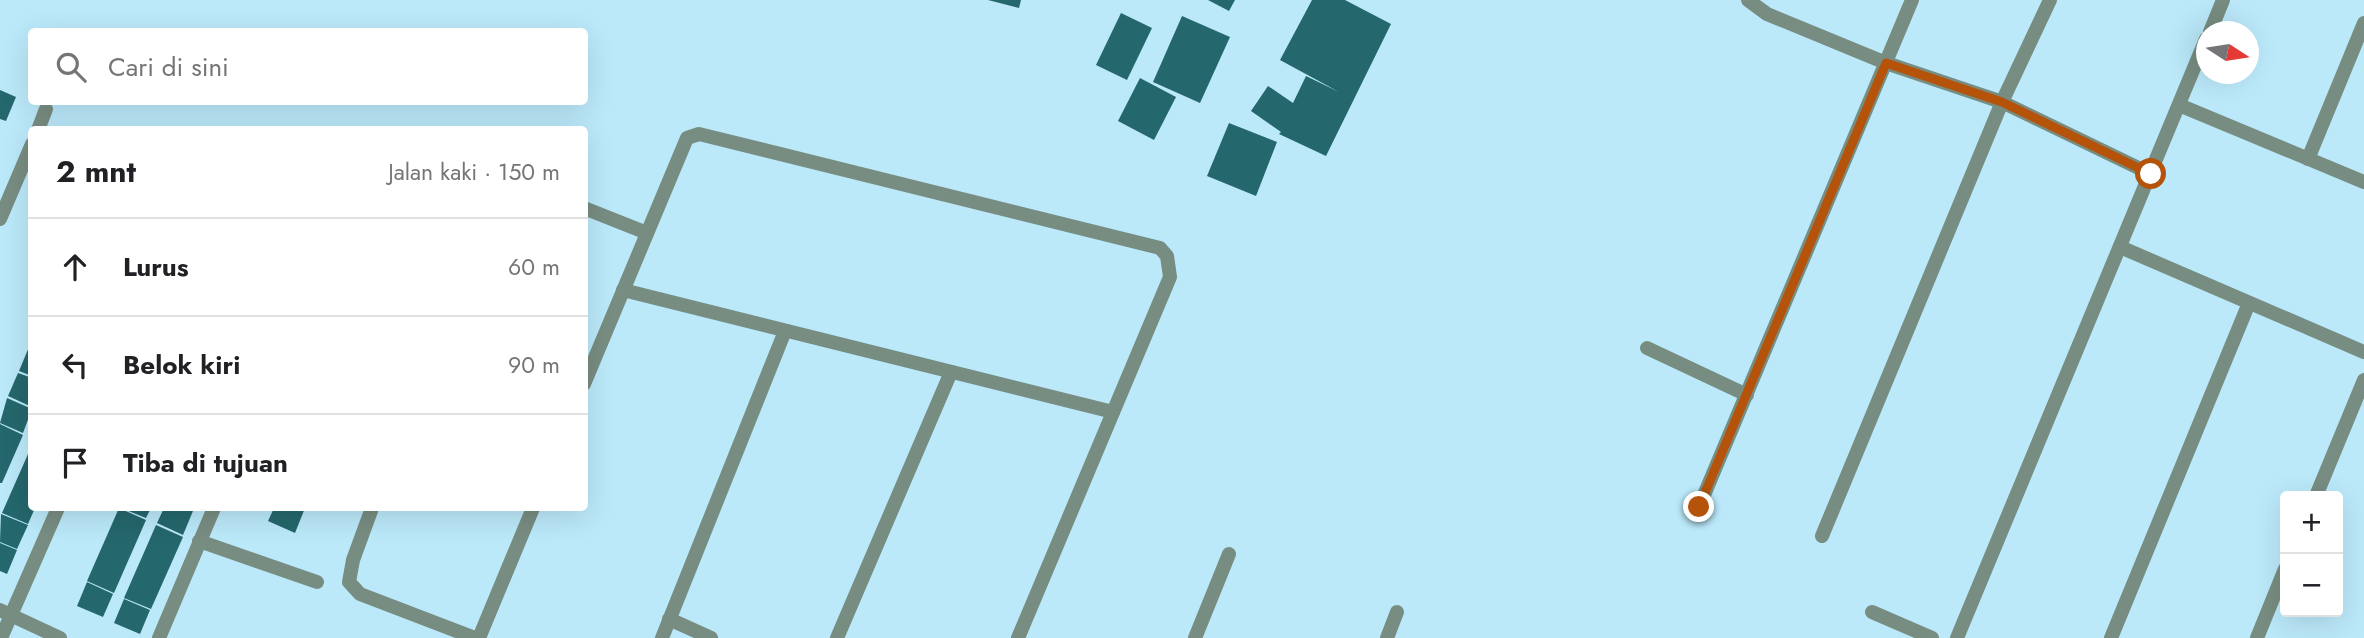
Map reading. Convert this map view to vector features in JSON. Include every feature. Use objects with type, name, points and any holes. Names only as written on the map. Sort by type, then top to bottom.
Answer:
[{"type":"street","points":[[1748,0],[1766,13],[1886,63],[2002,102],[2151,174]]},
{"type":"street","points":[[1699,507],[1912,0]]},
{"type":"street","points":[[1822,536],[2002,102],[2050,0]]},
{"type":"street","points":[[2214,21],[2223,0]]},
{"type":"street","points":[[2308,159],[2364,23]]},
{"type":"street","points":[[1957,638],[2196,65]]},
{"type":"street","points":[[2179,105],[2364,182]]},
{"type":"street","points":[[40,126],[46,109]]},
{"type":"street","points":[[588,374],[687,138],[699,134],[1160,248],[1167,256],[1170,277],[1018,638]]},
{"type":"street","points":[[0,219],[28,153]]},
{"type":"street","points":[[588,210],[647,233]]},
{"type":"street","points":[[2120,247],[2364,352]]},
{"type":"street","points":[[623,290],[1113,412]]},
{"type":"street","points":[[2111,638],[2249,303]]},
{"type":"street","points":[[662,638],[785,331]]},
{"type":"street","points":[[1647,348],[1747,395]]},
{"type":"street","points":[[837,638],[951,372]]},
{"type":"street","points":[[2318,491],[2364,380]]},
{"type":"street","points":[[1,638],[5,612],[56,511]]},
{"type":"street","points":[[159,638],[213,511]]},
{"type":"street","points":[[371,511],[353,560],[349,582],[360,594],[477,638],[532,511]]},
{"type":"street","points":[[200,541],[317,582]]},
{"type":"street","points":[[1195,638],[1229,554]]},
{"type":"street","points":[[2257,638],[2280,581]]},
{"type":"street","points":[[5,612],[60,638]]},
{"type":"street","points":[[1387,638],[1397,612]]},
{"type":"street","points":[[1872,612],[1932,638]]},
{"type":"street","points":[[669,619],[711,638]]},
{"type":"building","points":[[988,0],[1021,0],[1019,8]]},
{"type":"building","points":[[1208,0],[1235,0],[1229,11]]},
{"type":"building","points":[[1312,0],[1345,0],[1391,24],[1326,156],[1279,134],[1281,132],[1251,111],[1268,86],[1293,103],[1306,76],[1339,92],[1280,60]]},
{"type":"building","points":[[1121,13],[1152,28],[1127,80],[1096,65]]},
{"type":"building","points":[[1182,16],[1230,37],[1200,103],[1153,82]]},
{"type":"building","points":[[1140,78],[1176,97],[1154,140],[1118,121]]},
{"type":"building","points":[[0,90],[16,97],[6,121],[0,119]]},
{"type":"building","points":[[1229,123],[1277,142],[1256,196],[1207,176]]},
{"type":"building","points":[[28,349],[28,374],[19,371]]},
{"type":"building","points":[[18,373],[28,377],[28,405],[8,396]]},
{"type":"building","points":[[7,398],[28,407],[28,420],[23,433],[0,423]]},
{"type":"building","points":[[0,424],[23,435],[2,483],[0,483]]},
{"type":"building","points":[[28,454],[28,511],[34,511],[28,524],[2,513]]},
{"type":"building","points":[[118,511],[126,511],[146,520],[114,593],[87,581]]},
{"type":"building","points":[[128,511],[150,511],[146,518]]},
{"type":"building","points":[[163,511],[193,511],[183,535],[157,523]]},
{"type":"building","points":[[273,511],[304,511],[295,533],[268,521]]},
{"type":"building","points":[[1,514],[28,525],[17,549],[0,542]]},
{"type":"building","points":[[156,525],[183,537],[151,609],[124,598]]},
{"type":"building","points":[[0,543],[17,550],[7,574],[0,571]]},
{"type":"building","points":[[87,582],[113,594],[103,617],[77,606]]},
{"type":"building","points":[[124,599],[150,610],[140,634],[114,623]]},
{"type":"route","points":[[1699,507],[1886,63],[2002,102],[2151,174]]}]
